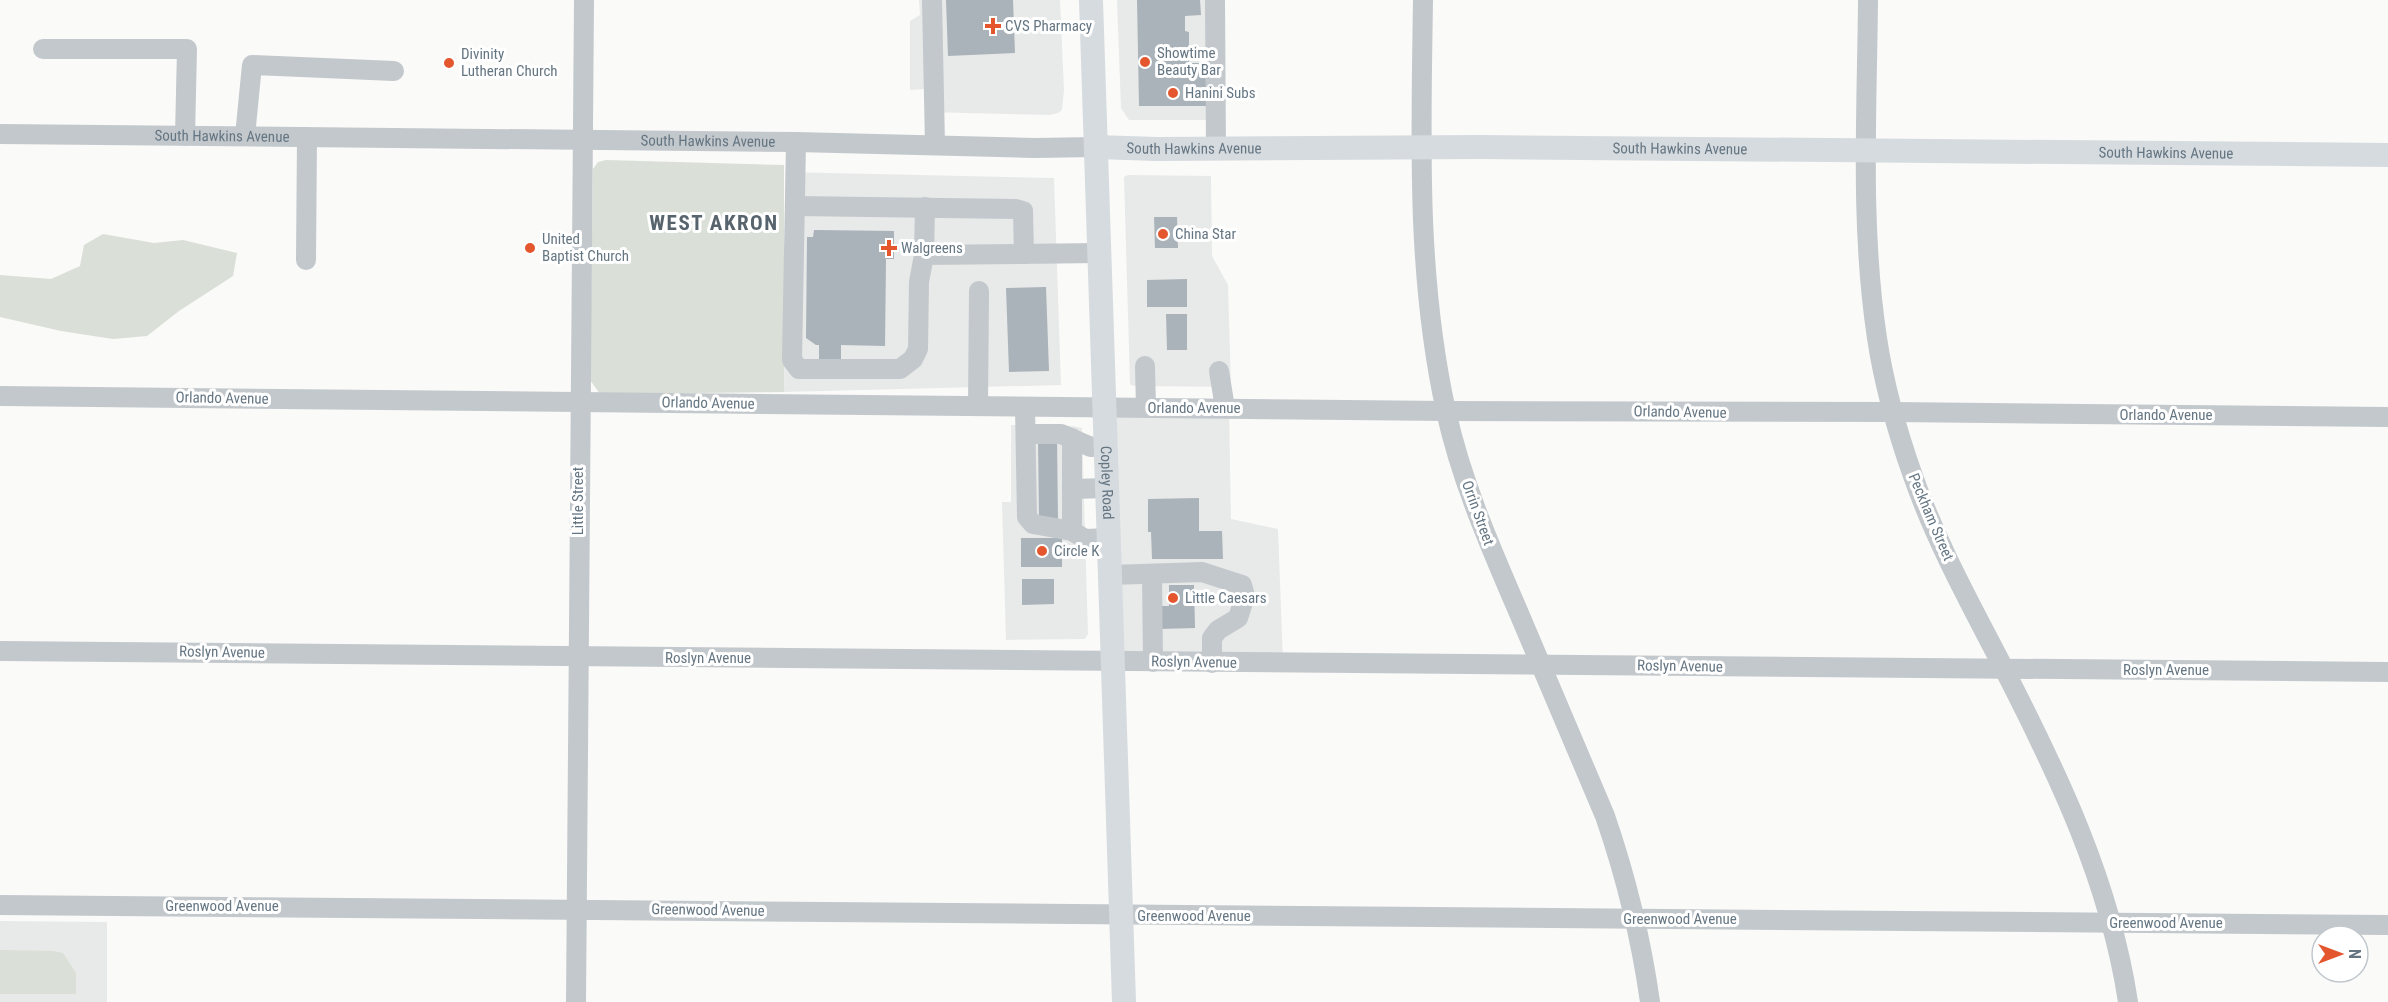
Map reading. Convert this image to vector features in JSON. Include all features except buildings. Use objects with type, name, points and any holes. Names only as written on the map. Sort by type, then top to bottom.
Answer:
[{"type":"main road","name":"Copley Road","points":[[1091,0],[1124,1002]]},
{"type":"main road","name":"South Hawkins Avenue","points":[[1096,147],[2388,155]]},
{"type":"street","name":"Little Street","points":[[576,1002],[584,0]]},
{"type":"street","points":[[932,0],[935,145]]},
{"type":"street","points":[[1215,0],[1216,149]]},
{"type":"street","name":"Orrin Street","points":[[1423,0],[1421,148],[1423,252],[1434,348],[1446,411],[1463,472],[1493,554],[1605,816],[1619,857],[1635,918],[1650,1002]]},
{"type":"street","name":"Peckham Street","points":[[1868,0],[1866,216],[1869,271],[1877,339],[1893,412],[1913,477],[1929,518],[2076,817],[2112,923],[2128,1002]]},
{"type":"street","points":[[43,48],[187,49],[185,136]]},
{"type":"street","points":[[245,136],[252,65],[394,71]]},
{"type":"street","name":"South Hawkins Avenue","points":[[0,134],[1096,147]]},
{"type":"street","points":[[306,260],[307,137]]},
{"type":"street","points":[[796,142],[792,360],[799,369],[900,369],[913,359],[918,349],[919,282],[924,255],[925,207]]},
{"type":"street","points":[[795,206],[1016,209],[1023,211],[1024,254]]},
{"type":"street","points":[[924,255],[1100,253]]},
{"type":"street","points":[[978,406],[979,291]]},
{"type":"street","points":[[1145,366],[1146,408]]},
{"type":"street","points":[[1219,371],[1225,408]]},
{"type":"street","name":"Orlando Avenue","points":[[0,396],[1446,411],[1893,412],[2388,417]]},
{"type":"street","points":[[1025,407],[1027,517],[1033,524],[1072,531],[1085,538],[1110,538]]},
{"type":"street","points":[[1026,434],[1061,434],[1091,447],[1106,446]]},
{"type":"street","points":[[1072,438],[1072,531]]},
{"type":"street","points":[[1072,489],[1108,488]]},
{"type":"street","points":[[1111,575],[1202,572],[1242,585],[1245,596],[1238,618],[1218,630],[1212,638],[1212,663]]},
{"type":"street","points":[[1152,574],[1153,662]]},
{"type":"street","name":"Roslyn Avenue","points":[[0,651],[2388,672]]},
{"type":"street","name":"Greenwood Avenue","points":[[0,905],[2388,925]]},
{"type":"shaded area","points":[[919,0],[1060,0],[1064,90],[1062,110],[1050,115],[926,112],[925,89],[910,90],[910,21],[920,15]]},
{"type":"shaded area","points":[[1117,0],[1219,0],[1218,120],[1129,120],[1121,108]]},
{"type":"shaded area","points":[[606,160],[784,165],[784,392],[600,394],[590,380],[593,169],[598,162]]},
{"type":"shaded area","points":[[786,172],[1054,178],[1061,385],[784,392]]},
{"type":"shaded area","points":[[1128,175],[1211,176],[1212,256],[1228,285],[1231,387],[1133,386],[1130,384],[1124,177]]},
{"type":"shaded area","points":[[103,234],[154,243],[183,240],[237,253],[233,276],[179,311],[147,336],[113,339],[61,331],[0,317],[0,275],[51,279],[80,266],[84,245]]},
{"type":"shaded area","points":[[1105,408],[1229,408],[1231,519],[1278,529],[1283,663],[1114,661]]},
{"type":"shaded area","points":[[1011,425],[1082,428],[1088,634],[1085,639],[1006,640],[1002,502],[1011,502]]},
{"type":"shaded area","points":[[0,921],[107,922],[107,1002],[0,1002]]},
{"type":"shaded area","points":[[0,950],[63,953],[76,973],[76,994],[0,994]]},
{"type":"place","name":"CVS Pharmacy","points":[[993,26]]},
{"type":"place","name":"Showtime Beauty Bar","points":[[1145,62]]},
{"type":"place","name":"Divinity Lutheran Church","points":[[449,63]]},
{"type":"place","name":"Hanini Subs","points":[[1173,93]]},
{"type":"place","name":"China Star","points":[[1163,234]]},
{"type":"place","name":"United Baptist Church","points":[[530,248]]},
{"type":"place","name":"Walgreens","points":[[889,248]]},
{"type":"place","name":"Circle K","points":[[1042,551]]},
{"type":"place","name":"Little Caesars","points":[[1173,598]]},
{"type":"district","name":"WEST AKRON","points":[[714,223]]}]
